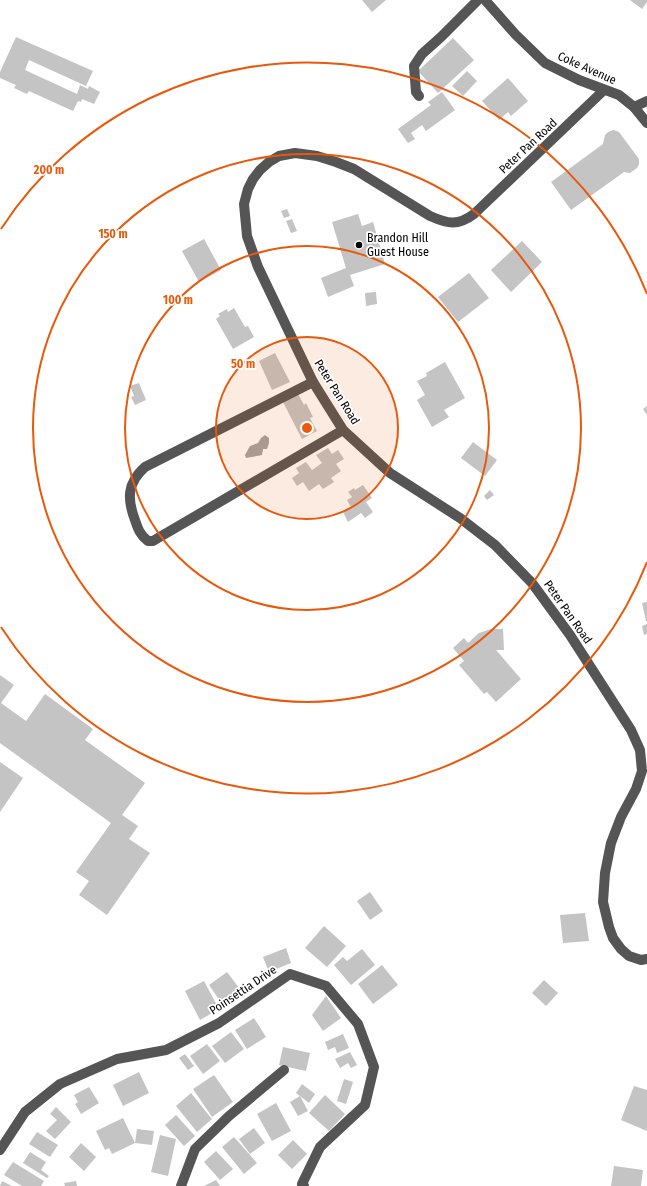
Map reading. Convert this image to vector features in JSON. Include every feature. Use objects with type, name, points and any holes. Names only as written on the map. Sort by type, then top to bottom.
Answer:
[{"type":"street","points":[[419,96],[416,92],[414,66],[422,54],[478,0]]},
{"type":"street","name":"Coke Avenue","points":[[485,0],[516,35],[545,63],[579,80],[618,96],[634,107],[647,123]]},
{"type":"street","name":"Peter Pan Road","points":[[604,90],[474,214],[465,220],[454,223],[443,222],[430,216],[354,169],[317,156],[295,153],[279,156],[260,170],[248,189],[244,204],[247,236],[258,267],[313,382],[343,430],[390,473],[460,518],[494,545],[532,583],[570,635],[631,730],[640,750],[642,771],[636,789],[621,817],[611,843],[605,873],[603,902],[609,927],[621,949],[629,956],[640,960],[647,959]]},
{"type":"street","points":[[634,107],[647,102]]},
{"type":"street","points":[[313,382],[145,467],[135,478],[130,493],[130,507],[140,533],[148,541],[153,541],[343,430]]},
{"type":"street","name":"Poinsettia Drive","points":[[0,1150],[25,1112],[60,1084],[117,1059],[166,1050],[218,1023],[290,974],[326,986],[358,1024],[374,1067],[365,1105],[320,1147],[302,1184],[304,1186]]},
{"type":"street","points":[[181,1186],[196,1149],[229,1116],[284,1070]]},
{"type":"shaded area","points":[[265,435],[269,438],[267,449],[263,449],[262,455],[246,458],[245,455],[250,446],[258,443]]},
{"type":"building","points":[[362,0],[386,0],[372,12]]},
{"type":"building","points":[[630,0],[647,0],[647,2],[642,9]]},
{"type":"building","points":[[16,37],[93,71],[86,86],[29,60],[25,70],[77,94],[80,85],[88,89],[89,86],[100,92],[94,104],[82,99],[81,102],[78,101],[73,111],[29,91],[27,94],[14,88],[16,85],[0,78],[0,72]]},
{"type":"building","points":[[453,38],[474,60],[438,93],[418,71]]},
{"type":"building","points":[[467,71],[477,81],[463,96],[452,86]]},
{"type":"building","points":[[508,78],[528,101],[511,116],[508,112],[499,120],[482,101]]},
{"type":"building","points":[[442,92],[455,110],[426,131],[422,125],[411,133],[415,139],[408,143],[398,129],[431,105],[428,102]]},
{"type":"building","points":[[614,130],[619,132],[639,159],[637,168],[630,173],[624,172],[571,210],[551,182],[603,144],[605,135]]},
{"type":"building","points":[[287,209],[290,216],[284,218],[281,211]]},
{"type":"building","name":"Brandon Hill Guest House","points":[[358,214],[362,226],[373,222],[385,264],[350,275],[354,286],[328,297],[321,278],[346,268],[332,222]]},
{"type":"building","points":[[292,219],[297,231],[291,233],[286,221]]},
{"type":"building","points":[[204,239],[221,270],[199,282],[182,251]]},
{"type":"building","points":[[522,241],[542,262],[511,292],[491,270]]},
{"type":"building","points":[[469,273],[489,298],[458,322],[438,297]]},
{"type":"building","points":[[376,292],[377,304],[366,306],[365,293]]},
{"type":"building","points":[[234,308],[245,327],[248,326],[254,337],[233,349],[216,319],[220,316],[218,314],[227,309],[228,312]]},
{"type":"building","points":[[275,353],[290,382],[272,390],[259,361]]},
{"type":"building","points":[[445,362],[465,398],[444,410],[449,417],[432,427],[417,400],[425,395],[417,381],[427,376],[426,373]]},
{"type":"building","points":[[139,383],[146,400],[135,405],[131,397],[134,396],[130,386]]},
{"type":"building","points":[[297,392],[304,405],[306,403],[313,417],[310,418],[317,431],[302,439],[282,400]]},
{"type":"building","points":[[647,406],[647,415],[643,409]]},
{"type":"building","points":[[473,442],[497,460],[485,476],[461,458]]},
{"type":"building","points":[[328,448],[332,454],[338,450],[344,459],[336,464],[341,471],[331,478],[334,482],[323,489],[319,484],[309,491],[303,482],[297,486],[292,478],[299,473],[296,468],[306,462],[312,470],[322,463],[316,455]]},
{"type":"building","points":[[363,485],[372,498],[366,502],[373,512],[365,518],[361,513],[348,522],[343,512],[351,507],[347,500],[352,497],[348,492]]},
{"type":"building","points":[[490,490],[494,495],[487,500],[484,496]]},
{"type":"building","points":[[647,602],[647,621],[646,621],[642,603]]},
{"type":"building","points":[[647,624],[647,634],[644,635],[642,626]]},
{"type":"building","points":[[491,629],[503,629],[504,650],[496,650],[521,679],[496,702],[487,692],[484,694],[459,665],[464,661],[453,648],[464,638],[468,643],[479,633]]},
{"type":"building","points":[[0,675],[14,685],[1,703],[26,721],[45,694],[93,729],[85,740],[145,783],[122,815],[138,826],[129,839],[150,853],[107,915],[79,895],[89,881],[76,872],[111,823],[0,743]]},
{"type":"building","points":[[0,762],[23,778],[0,812]]},
{"type":"building","points":[[370,892],[383,911],[370,920],[357,901]]},
{"type":"building","points":[[585,913],[589,941],[563,943],[560,915]]},
{"type":"building","points":[[324,926],[346,946],[327,967],[305,948]]},
{"type":"building","points":[[286,948],[291,963],[269,972],[263,957]]},
{"type":"building","points":[[362,949],[375,965],[351,985],[334,965],[343,957],[347,961]]},
{"type":"building","points":[[382,965],[398,985],[373,1004],[358,984]]},
{"type":"building","points":[[227,972],[243,993],[224,1007],[209,985]]},
{"type":"building","points":[[544,980],[558,993],[546,1006],[532,993]]},
{"type":"building","points":[[204,981],[219,1009],[200,1020],[185,991]]},
{"type":"building","points":[[326,996],[341,1018],[323,1031],[312,1015]]},
{"type":"building","points":[[254,1018],[266,1037],[247,1049],[235,1030]]},
{"type":"building","points":[[231,1032],[244,1049],[225,1063],[212,1046]]},
{"type":"building","points":[[343,1034],[349,1048],[337,1053],[335,1047],[328,1050],[325,1042]]},
{"type":"building","points":[[207,1044],[220,1061],[203,1074],[190,1056]]},
{"type":"building","points":[[283,1047],[310,1053],[306,1071],[279,1065]]},
{"type":"building","points":[[350,1052],[357,1065],[351,1068],[348,1063],[340,1068],[335,1059]]},
{"type":"building","points":[[185,1054],[194,1066],[188,1070],[179,1058]]},
{"type":"building","points":[[139,1072],[149,1093],[123,1106],[113,1085]]},
{"type":"building","points":[[214,1075],[233,1102],[212,1117],[193,1089]]},
{"type":"building","points":[[344,1079],[353,1082],[346,1104],[337,1101]]},
{"type":"building","points":[[302,1084],[315,1094],[309,1103],[296,1093]]},
{"type":"building","points":[[634,1086],[647,1090],[647,1131],[621,1120]]},
{"type":"building","points":[[89,1087],[99,1103],[81,1114],[75,1104],[78,1102],[74,1095]]},
{"type":"building","points":[[191,1093],[212,1119],[197,1132],[176,1106]]},
{"type":"building","points":[[325,1095],[345,1114],[329,1131],[309,1113]]},
{"type":"building","points":[[300,1096],[308,1111],[298,1116],[290,1102]]},
{"type":"building","points":[[276,1103],[291,1131],[272,1141],[257,1114]]},
{"type":"building","points":[[56,1107],[71,1122],[55,1139],[46,1131],[57,1120],[50,1114]]},
{"type":"building","points":[[176,1115],[195,1136],[184,1146],[165,1125]]},
{"type":"building","points":[[123,1118],[135,1143],[112,1154],[109,1148],[105,1150],[96,1131]]},
{"type":"building","points":[[254,1128],[265,1143],[250,1154],[239,1139]]},
{"type":"building","points":[[137,1129],[154,1131],[152,1145],[135,1143]]},
{"type":"building","points":[[37,1132],[58,1145],[50,1157],[29,1144]]},
{"type":"building","points":[[160,1135],[176,1139],[168,1176],[151,1172]]},
{"type":"building","points":[[234,1137],[257,1163],[244,1174],[222,1147]]},
{"type":"building","points":[[293,1140],[307,1154],[292,1169],[278,1155]]},
{"type":"building","points":[[81,1143],[96,1157],[84,1171],[69,1157]]},
{"type":"building","points":[[216,1151],[233,1169],[220,1180],[204,1162]]},
{"type":"building","points":[[30,1152],[46,1162],[41,1170],[49,1176],[47,1178],[23,1163]]},
{"type":"building","points":[[13,1162],[44,1181],[41,1186],[22,1186],[4,1175]]},
{"type":"building","points":[[614,1166],[643,1170],[641,1186],[611,1186]]},
{"type":"building","points":[[216,1180],[220,1186],[204,1186]]},
{"type":"building","points":[[2,1181],[12,1186],[0,1186]]},
{"type":"building","points":[[76,1181],[77,1186],[65,1186],[64,1183]]},
{"type":"place","name":"Brandon Hill Guest House","points":[[359,245]]}]
